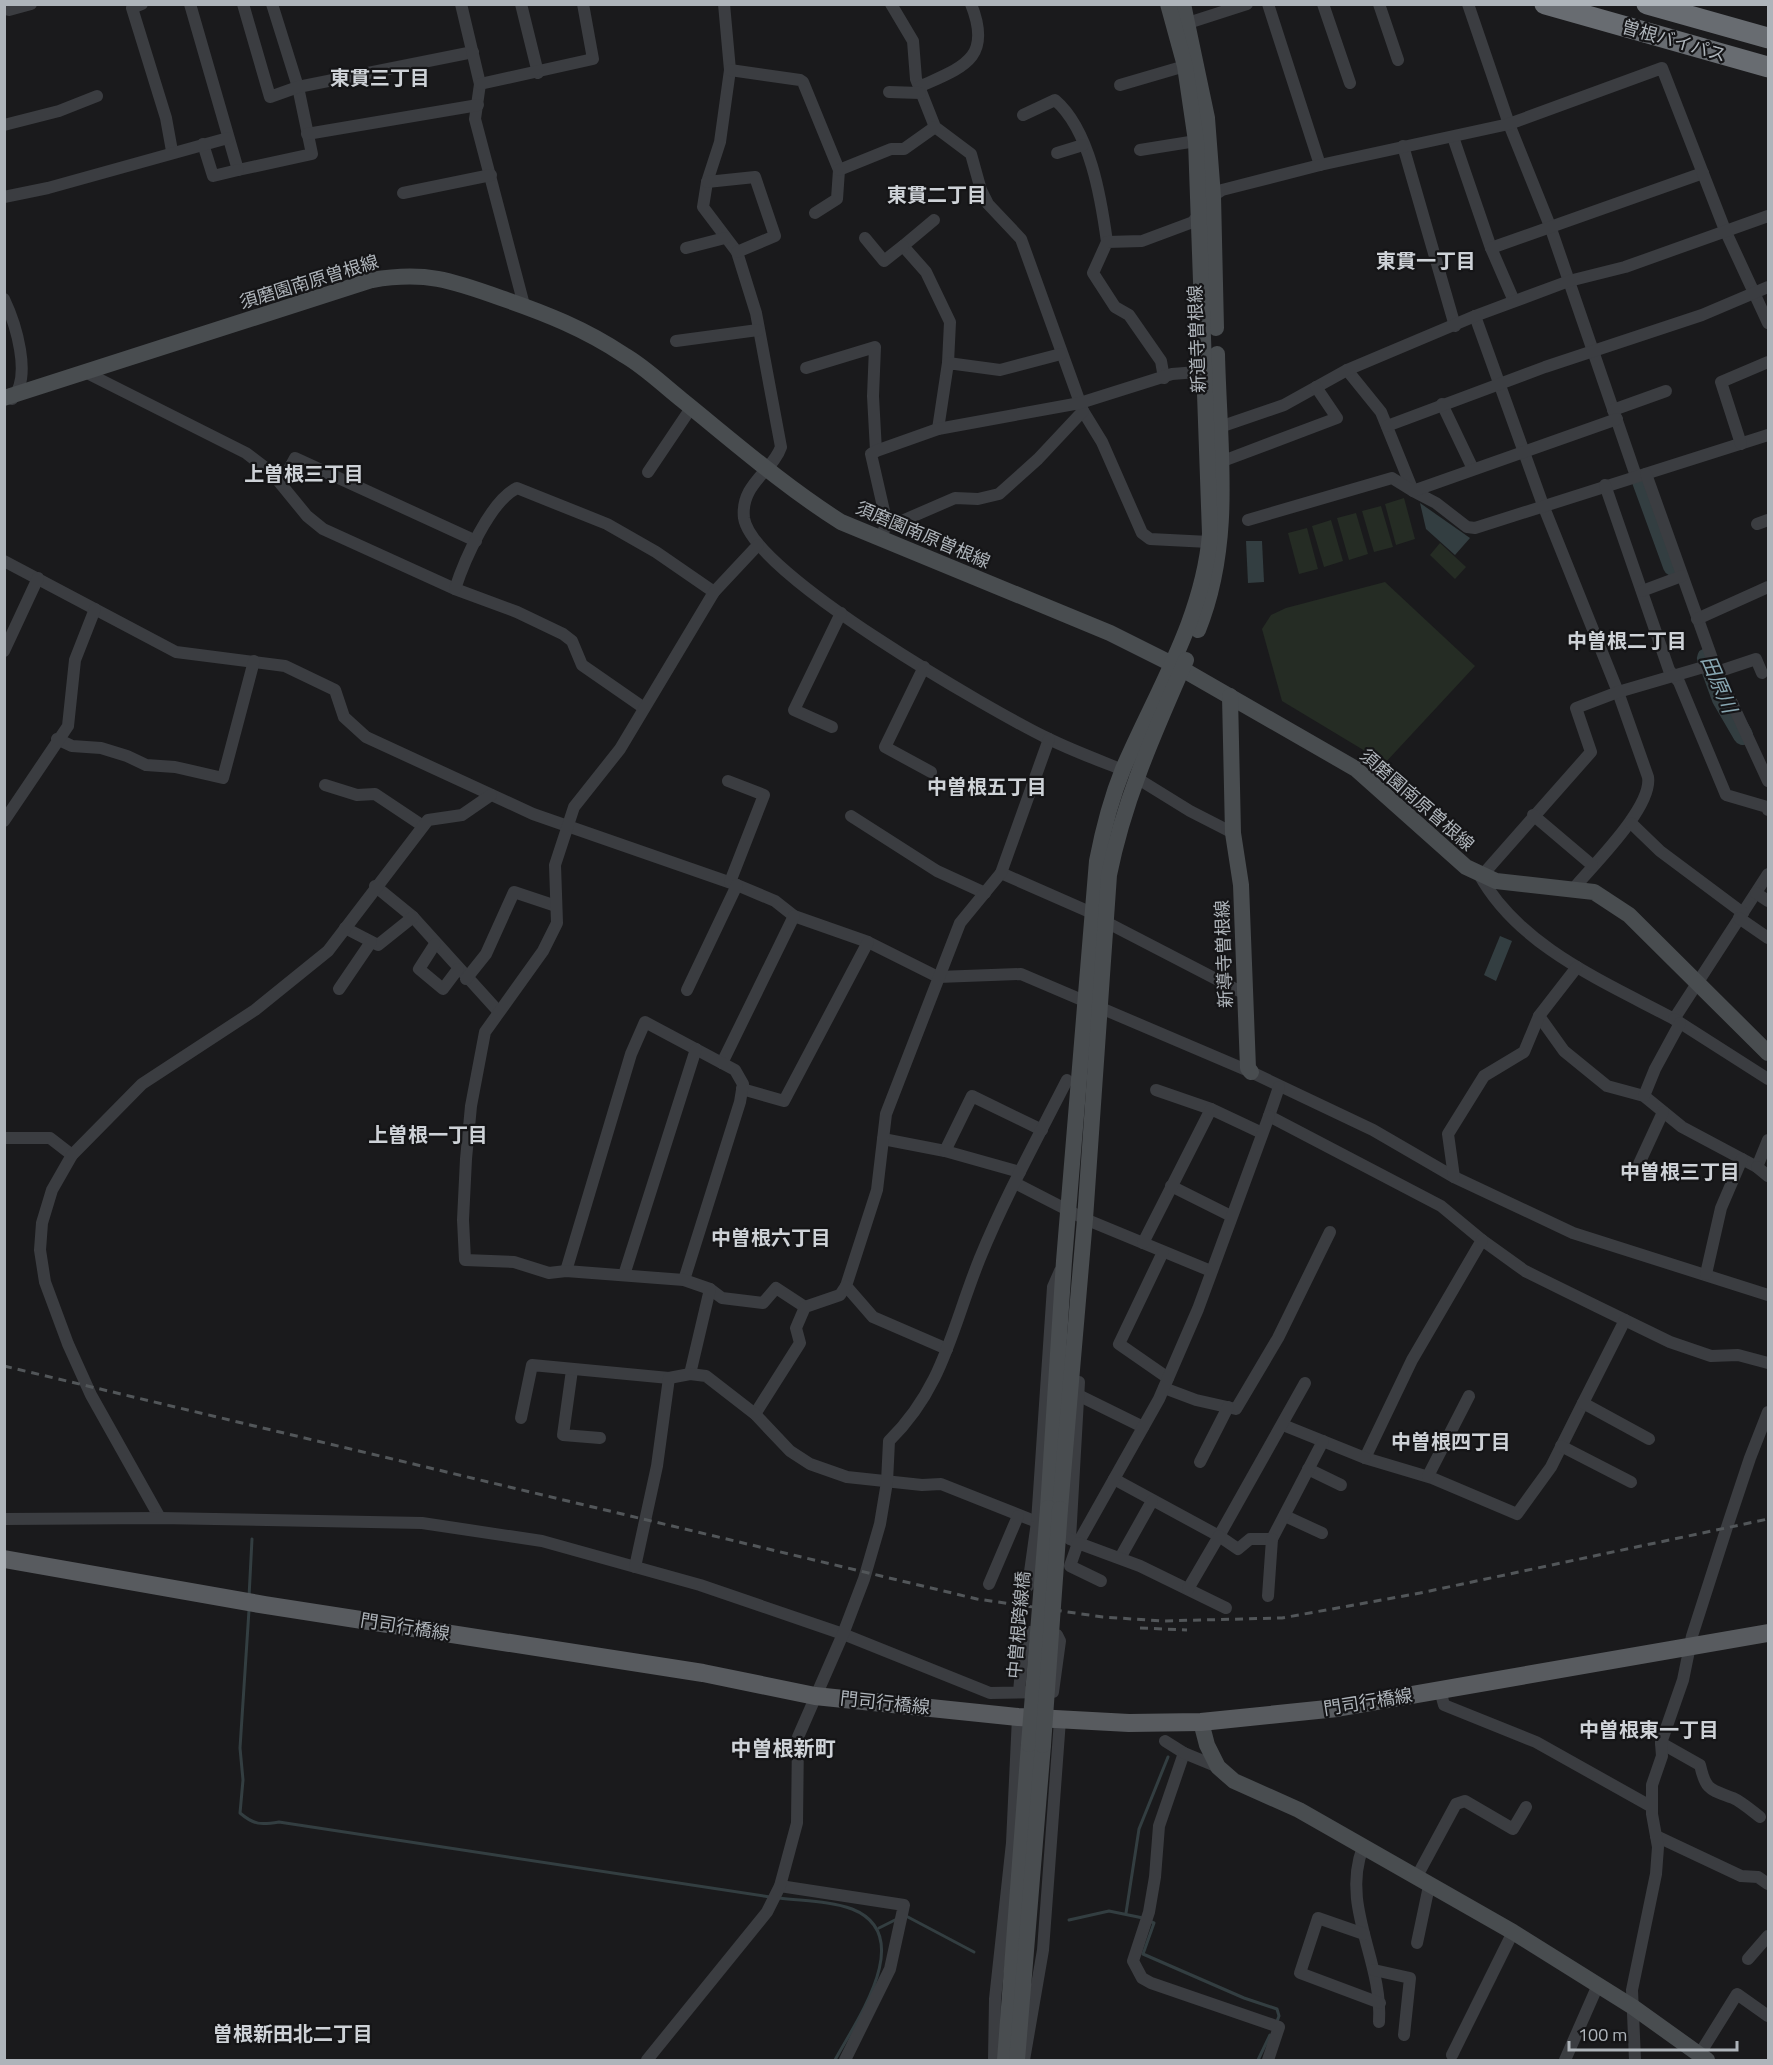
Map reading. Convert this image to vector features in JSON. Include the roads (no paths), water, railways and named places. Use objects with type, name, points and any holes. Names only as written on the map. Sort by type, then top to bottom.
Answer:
[{"type":"highway","name":"曽根バイパス","points":[[1545,4],[1768,67]]},
{"type":"highway","name":"曽根バイパス","points":[[1647,4],[1768,38]]},
{"type":"main road","name":"新道寺曽根線","points":[[1168,4],[1185,66],[1196,141],[1212,371]]},
{"type":"main road","name":"新道寺曽根線","points":[[1177,666],[1198,598],[1209,542],[1213,429],[1213,196],[1207,118],[1183,4]]},
{"type":"main road","name":"須磨園南原曽根線","points":[[8,399],[372,279],[403,274],[424,275],[464,284],[524,305],[579,327],[627,356],[765,468],[808,501],[841,522],[883,531],[1110,633],[1177,666],[1356,769],[1466,867],[1496,881],[1594,892],[1629,915],[1768,1053]]},
{"type":"main road","name":"新道寺曽根線","points":[[1177,666],[1212,589],[1221,544],[1223,461],[1213,429]]},
{"type":"main road","points":[[1054,1509],[1085,1219],[1098,917],[1109,875],[1129,773],[1177,666]]},
{"type":"main road","points":[[1230,696],[1233,833]]},
{"type":"main road","name":"新導寺曽根線","points":[[1233,833],[1241,885],[1248,1068],[1251,1072]]},
{"type":"main road","points":[[1054,1509],[1064,1261],[1094,1005]]},
{"type":"main road","name":"中曽根跨線橋","points":[[1036,1745],[1054,1509]]},
{"type":"main road","name":"門司行橋線","points":[[4,1559],[249,1602],[703,1673],[815,1696],[1018,1717],[1129,1723],[1201,1722],[1337,1708],[1768,1633]]},
{"type":"main road","points":[[1201,1722],[1207,1745],[1218,1767],[1234,1781],[1299,1810],[1513,1932],[1634,2007],[1703,2058]]},
{"type":"main road","points":[[1005,2061],[1036,1745]]},
{"type":"main road","points":[[1017,2061],[1036,1745]]},
{"type":"street","points":[[8,12],[30,4]]},
{"type":"street","points":[[142,4],[132,8],[166,118],[172,152]]},
{"type":"street","points":[[190,4],[238,170]]},
{"type":"street","points":[[243,4],[270,97],[298,87],[473,52]]},
{"type":"street","points":[[203,144],[213,176],[312,154],[298,87],[272,4]]},
{"type":"street","points":[[461,4],[480,84],[475,119],[524,305]]},
{"type":"street","points":[[521,4],[538,73]]},
{"type":"street","points":[[480,84],[593,59],[583,4]]},
{"type":"street","points":[[724,4],[730,70],[720,142],[707,182],[703,207],[737,252],[756,313],[781,447],[747,495],[744,510],[746,524],[758,545],[772,560],[841,613],[924,667],[1049,739],[1129,773],[1190,811],[1233,833]]},
{"type":"street","points":[[891,4],[913,41],[919,90],[935,127],[971,154],[981,190],[988,204],[1021,239],[1081,407],[1102,442],[1142,533],[1150,539],[1209,542]]},
{"type":"street","points":[[889,92],[919,90],[968,62],[977,51],[980,39],[978,22],[971,4]]},
{"type":"street","points":[[1188,23],[1247,4]]},
{"type":"street","points":[[1268,4],[1320,165]]},
{"type":"street","points":[[1323,4],[1350,83]]},
{"type":"street","points":[[1379,4],[1398,60]]},
{"type":"street","points":[[1468,4],[1509,124],[1550,226],[1615,415],[1682,576],[1715,668],[1768,781]]},
{"type":"street","points":[[1120,85],[1185,66]]},
{"type":"street","points":[[1107,242],[1143,241],[1193,222],[1213,196],[1222,190],[1320,165],[1509,124],[1662,68],[1725,230],[1768,323]]},
{"type":"street","points":[[730,70],[803,82],[838,170],[837,199],[815,213]]},
{"type":"street","points":[[4,124],[59,111],[98,96]]},
{"type":"street","points":[[1023,115],[1055,100],[1068,111],[1101,193],[1107,242],[1094,273],[1115,307],[1129,315],[1161,361],[1164,378]]},
{"type":"street","points":[[307,135],[478,105]]},
{"type":"street","points":[[838,170],[882,151],[904,149],[935,127]]},
{"type":"street","points":[[1453,137],[1491,248],[1514,301]]},
{"type":"street","points":[[4,197],[48,188],[228,138]]},
{"type":"street","points":[[1140,150],[1196,141]]},
{"type":"street","points":[[1057,153],[1083,145]]},
{"type":"street","points":[[1403,146],[1455,326]]},
{"type":"street","points":[[1491,248],[1703,173]]},
{"type":"street","points":[[403,193],[491,175]]},
{"type":"street","points":[[707,182],[755,177],[775,236],[737,252]]},
{"type":"street","points":[[1213,429],[1284,405],[1347,370],[1514,301],[1569,281],[1625,267],[1768,216]]},
{"type":"street","points":[[864,238],[884,261],[934,220]]},
{"type":"street","points":[[686,248],[725,238]]},
{"type":"street","points":[[903,246],[926,272],[951,322],[948,363],[938,429]]},
{"type":"street","points":[[1387,426],[1500,383],[1702,315],[1768,287]]},
{"type":"street","points":[[4,299],[15,321],[20,352],[8,399]]},
{"type":"street","points":[[1475,316],[1543,505],[1618,692],[1650,786],[1630,823],[1574,888]]},
{"type":"street","points":[[676,341],[758,330]]},
{"type":"street","points":[[806,368],[875,347],[873,396],[876,451]]},
{"type":"street","points":[[948,363],[1000,370],[1061,354]]},
{"type":"street","points":[[1741,444],[1720,382],[1768,362]]},
{"type":"street","points":[[1347,370],[1381,412],[1413,491]]},
{"type":"street","points":[[1081,407],[1038,459],[999,495],[978,499],[955,498],[883,531],[871,454],[876,451],[938,429],[1081,407],[1172,374],[1212,371]]},
{"type":"street","points":[[87,373],[246,453],[271,472],[307,516],[323,529],[455,589],[517,612],[563,634],[572,641],[582,665],[600,680],[644,708]]},
{"type":"street","points":[[1223,461],[1337,418],[1316,387]]},
{"type":"street","points":[[1413,491],[1524,452],[1615,415],[1666,391]]},
{"type":"street","points":[[1442,404],[1473,469]]},
{"type":"street","points":[[648,472],[691,408]]},
{"type":"street","points":[[1248,520],[1392,478],[1436,503],[1467,527],[1476,528],[1605,485],[1768,435]]},
{"type":"street","points":[[281,484],[295,458],[476,541]]},
{"type":"street","points":[[1605,485],[1642,591],[1642,598],[1726,795],[1767,807],[1768,810]]},
{"type":"street","points":[[455,589],[464,563],[505,493],[517,488],[607,524],[656,552],[714,592]]},
{"type":"street","points":[[758,545],[714,592],[620,749],[574,807],[555,865],[557,923],[543,951],[485,1032],[471,1106],[463,1220],[465,1260],[514,1262],[549,1272],[566,1271],[684,1280],[710,1289],[722,1298],[763,1303],[776,1288],[806,1307]]},
{"type":"street","points":[[4,561],[176,652],[285,666],[335,690],[344,717],[366,737],[533,814],[734,884],[775,901],[794,916],[868,942],[939,977],[1021,974],[1251,1072],[1373,1130],[1454,1177],[1573,1233],[1768,1295]]},
{"type":"street","points":[[1642,591],[1682,576]]},
{"type":"street","points":[[4,651],[38,578]]},
{"type":"street","points":[[1697,619],[1768,587]]},
{"type":"street","points":[[4,821],[57,739],[68,726],[75,660],[95,609]]},
{"type":"street","points":[[832,727],[795,710],[841,613]]},
{"type":"street","points":[[1762,673],[1756,658],[1715,668],[1673,674],[1576,708],[1591,752],[1533,815],[1486,871],[1479,874],[1490,894],[1524,927],[1567,963],[1677,1021],[1768,1078]]},
{"type":"street","points":[[57,739],[72,746],[101,748],[128,756],[146,765],[175,767],[223,778],[254,661]]},
{"type":"street","points":[[924,667],[885,747],[931,772]]},
{"type":"street","points":[[755,1414],[800,1343],[796,1328],[806,1307],[840,1295],[846,1286],[877,1190],[886,1114],[960,923],[1001,873],[1049,739]]},
{"type":"street","points":[[687,990],[734,884],[764,795],[728,781]]},
{"type":"street","points":[[326,786],[357,795],[375,794],[423,826]]},
{"type":"street","points":[[160,1518],[91,1395],[68,1344],[45,1282],[40,1250],[42,1223],[52,1190],[72,1155],[142,1084],[255,1010],[328,951],[375,886],[428,820],[462,816],[490,795]]},
{"type":"street","points":[[1533,815],[1592,865]]},
{"type":"street","points":[[851,816],[937,871],[985,893]]},
{"type":"street","points":[[1630,823],[1660,851],[1768,938]]},
{"type":"street","points":[[1001,873],[1098,917],[1245,994]]},
{"type":"street","points":[[1644,1096],[1696,983],[1768,874]]},
{"type":"street","points":[[375,886],[413,917],[462,974],[498,1011]]},
{"type":"street","points":[[435,944],[419,969],[444,989],[486,954],[514,892],[556,906]]},
{"type":"street","points":[[1756,893],[1768,901]]},
{"type":"street","points":[[722,1063],[794,916]]},
{"type":"street","points":[[345,928],[378,945],[413,917]]},
{"type":"street","points":[[339,989],[371,942]]},
{"type":"street","points":[[742,1089],[784,1101],[868,942]]},
{"type":"street","points":[[1454,1177],[1448,1134],[1484,1076],[1524,1052],[1539,1016],[1577,967]]},
{"type":"street","points":[[1539,1016],[1564,1051],[1607,1086],[1644,1096],[1682,1127],[1757,1167],[1768,1176]]},
{"type":"street","points":[[566,1271],[631,1054],[645,1022],[735,1070],[743,1084],[684,1280]]},
{"type":"street","points":[[624,1275],[696,1049]]},
{"type":"street","points":[[647,2061],[771,1904],[779,1888],[797,1823],[798,1737],[843,1634],[880,1524],[887,1482],[889,1441],[917,1412],[939,1373],[980,1258],[1017,1177],[1066,1080]]},
{"type":"street","points":[[1074,1541],[1114,1479],[1166,1383],[1211,1271],[1279,1087]]},
{"type":"street","points":[[1156,1090],[1211,1109],[1262,1133]]},
{"type":"street","points":[[945,1151],[972,1096],[1042,1130]]},
{"type":"street","points":[[1143,1243],[1211,1109]]},
{"type":"street","points":[[1638,1166],[1663,1112]]},
{"type":"street","points":[[1269,1116],[1396,1180],[1442,1206],[1482,1240],[1525,1270],[1625,1320],[1670,1342],[1711,1356],[1738,1355],[1768,1363]]},
{"type":"street","points":[[4,1138],[50,1138],[72,1155]]},
{"type":"street","points":[[883,1139],[945,1151],[1017,1177],[1085,1219],[1211,1271]]},
{"type":"street","points":[[1757,1167],[1768,1140]]},
{"type":"street","points":[[1706,1274],[1721,1208],[1742,1159]]},
{"type":"street","points":[[1171,1186],[1231,1216]]},
{"type":"street","points":[[1163,1252],[1119,1344],[1166,1383],[1196,1400],[1236,1409],[1278,1338],[1330,1232]]},
{"type":"street","points":[[1365,1458],[1412,1360],[1482,1240]]},
{"type":"street","points":[[1028,1586],[1037,1522],[1053,1287],[1064,1261]]},
{"type":"street","points":[[1080,1270],[1083,1334],[1078,1395],[1074,1541],[1070,1566],[1101,1581]]},
{"type":"street","points":[[846,1286],[873,1317],[947,1349]]},
{"type":"street","points":[[690,1374],[710,1289]]},
{"type":"street","points":[[1283,1425],[1365,1458],[1428,1476],[1517,1514],[1551,1467],[1625,1320]]},
{"type":"street","points":[[521,1418],[532,1365],[669,1378],[690,1374],[706,1376],[755,1414],[790,1451],[810,1464],[847,1477],[941,1485],[1037,1522],[1074,1541],[1120,1558],[1226,1608]]},
{"type":"street","points":[[572,1370],[563,1435],[600,1438]]},
{"type":"street","points":[[635,1567],[657,1466],[669,1378]]},
{"type":"street","points":[[1188,1589],[1305,1383]]},
{"type":"street","points":[[1078,1395],[1143,1427]]},
{"type":"street","points":[[1428,1476],[1469,1396]]},
{"type":"street","points":[[1583,1403],[1649,1439]]},
{"type":"street","points":[[1200,1462],[1228,1407]]},
{"type":"street","points":[[1635,2061],[1632,1990],[1638,1952],[1656,1874],[1652,1785],[1662,1756],[1661,1743],[1692,1646],[1692,1636],[1733,1507],[1768,1412]]},
{"type":"street","points":[[1268,1596],[1272,1539],[1323,1441]]},
{"type":"street","points":[[1561,1446],[1631,1482]]},
{"type":"street","points":[[1308,1469],[1341,1485]]},
{"type":"street","points":[[1114,1479],[1219,1536],[1238,1549],[1250,1539],[1272,1539]]},
{"type":"street","points":[[1120,1558],[1152,1501]]},
{"type":"street","points":[[989,1584],[1018,1516]]},
{"type":"street","points":[[1285,1516],[1322,1533]]},
{"type":"street","points":[[4,1519],[160,1518],[422,1523],[542,1541],[700,1585],[843,1634],[990,1693],[1053,1692],[1060,1641],[1057,1635],[1029,1632],[1024,1637],[1019,1692]]},
{"type":"street","points":[[1440,1690],[1444,1705],[1536,1742],[1652,1807]]},
{"type":"street","points":[[994,2061],[995,1999],[1012,1843],[1018,1717]]},
{"type":"street","points":[[1024,2061],[1043,1950],[1060,1720]]},
{"type":"street","points":[[1165,1741],[1184,1753],[1218,1767]]},
{"type":"street","points":[[1661,1743],[1700,1765],[1703,1780],[1713,1793],[1735,1799],[1760,1817]]},
{"type":"street","points":[[1184,1753],[1159,1826],[1155,1877],[1149,1912],[1133,1961],[1142,1978],[1273,2025],[1268,2061]]},
{"type":"street","points":[[1417,1943],[1422,1882],[1456,1803],[1465,1801],[1513,1829],[1527,1807]]},
{"type":"street","points":[[1656,1836],[1741,1876],[1758,1877],[1768,1884]]},
{"type":"street","points":[[1363,1847],[1356,1864],[1354,1886],[1374,1970],[1380,2003],[1379,2022]]},
{"type":"street","points":[[779,1888],[903,1905],[890,1969],[845,2061]]},
{"type":"street","points":[[1364,1934],[1318,1918],[1300,1973],[1380,2003]]},
{"type":"street","points":[[1452,2055],[1513,1932]]},
{"type":"street","points":[[1748,1959],[1768,1936]]},
{"type":"street","points":[[1374,1970],[1410,1978],[1404,2035]]},
{"type":"street","points":[[1565,2061],[1598,1985]]},
{"type":"street","points":[[1703,2058],[1737,1994],[1768,2016]]},
{"type":"waterway","name":"田原川","points":[[1642,481],[1673,566]]},
{"type":"waterway","name":"田原川","points":[[1707,658],[1722,699],[1743,735]]},
{"type":"waterway","points":[[249,1597],[252,1539]]},
{"type":"waterway","points":[[249,1610],[240,1748],[243,1780],[240,1813],[249,1820],[262,1824],[279,1822],[770,1897]]},
{"type":"waterway","points":[[1126,1913],[1139,1829],[1168,1757]]},
{"type":"waterway","points":[[779,1898],[826,1903],[852,1909],[871,1921],[880,1938],[881,1958],[876,1980],[856,2024],[835,2060]]},
{"type":"waterway","points":[[1069,1920],[1109,1911],[1143,1918]]},
{"type":"waterway","points":[[906,1916],[974,1952]]},
{"type":"waterway","points":[[879,1928],[897,1919]]},
{"type":"waterway","points":[[1149,1921],[1154,1923],[1143,1954],[1244,1998],[1277,2009],[1279,2016],[1276,2024]]},
{"type":"waterway","points":[[1258,2060],[1270,2035]]},
{"type":"railway","points":[[4,1366],[977,1599],[1103,1617],[1162,1621],[1282,1618],[1420,1593],[1768,1519]]},
{"type":"railway","points":[[1140,1628],[1187,1630]]},
{"type":"district","name":"東貫三丁目","points":[[380,78]]},
{"type":"district","name":"東貫二丁目","points":[[937,195]]},
{"type":"district","name":"東貫一丁目","points":[[1426,261]]},
{"type":"district","name":"上曽根三丁目","points":[[304,474]]},
{"type":"district","name":"中曽根二丁目","points":[[1627,641]]},
{"type":"district","name":"中曽根五丁目","points":[[987,787]]},
{"type":"district","name":"上曽根一丁目","points":[[428,1135]]},
{"type":"district","name":"中曽根三丁目","points":[[1680,1172]]},
{"type":"district","name":"中曽根六丁目","points":[[771,1238]]},
{"type":"district","name":"中曽根四丁目","points":[[1451,1442]]},
{"type":"district","name":"中曽根東一丁目","points":[[1649,1730]]},
{"type":"district","name":"中曽根新町","points":[[783,1749]]},
{"type":"district","name":"曽根新田北二丁目","points":[[293,2034]]}]
